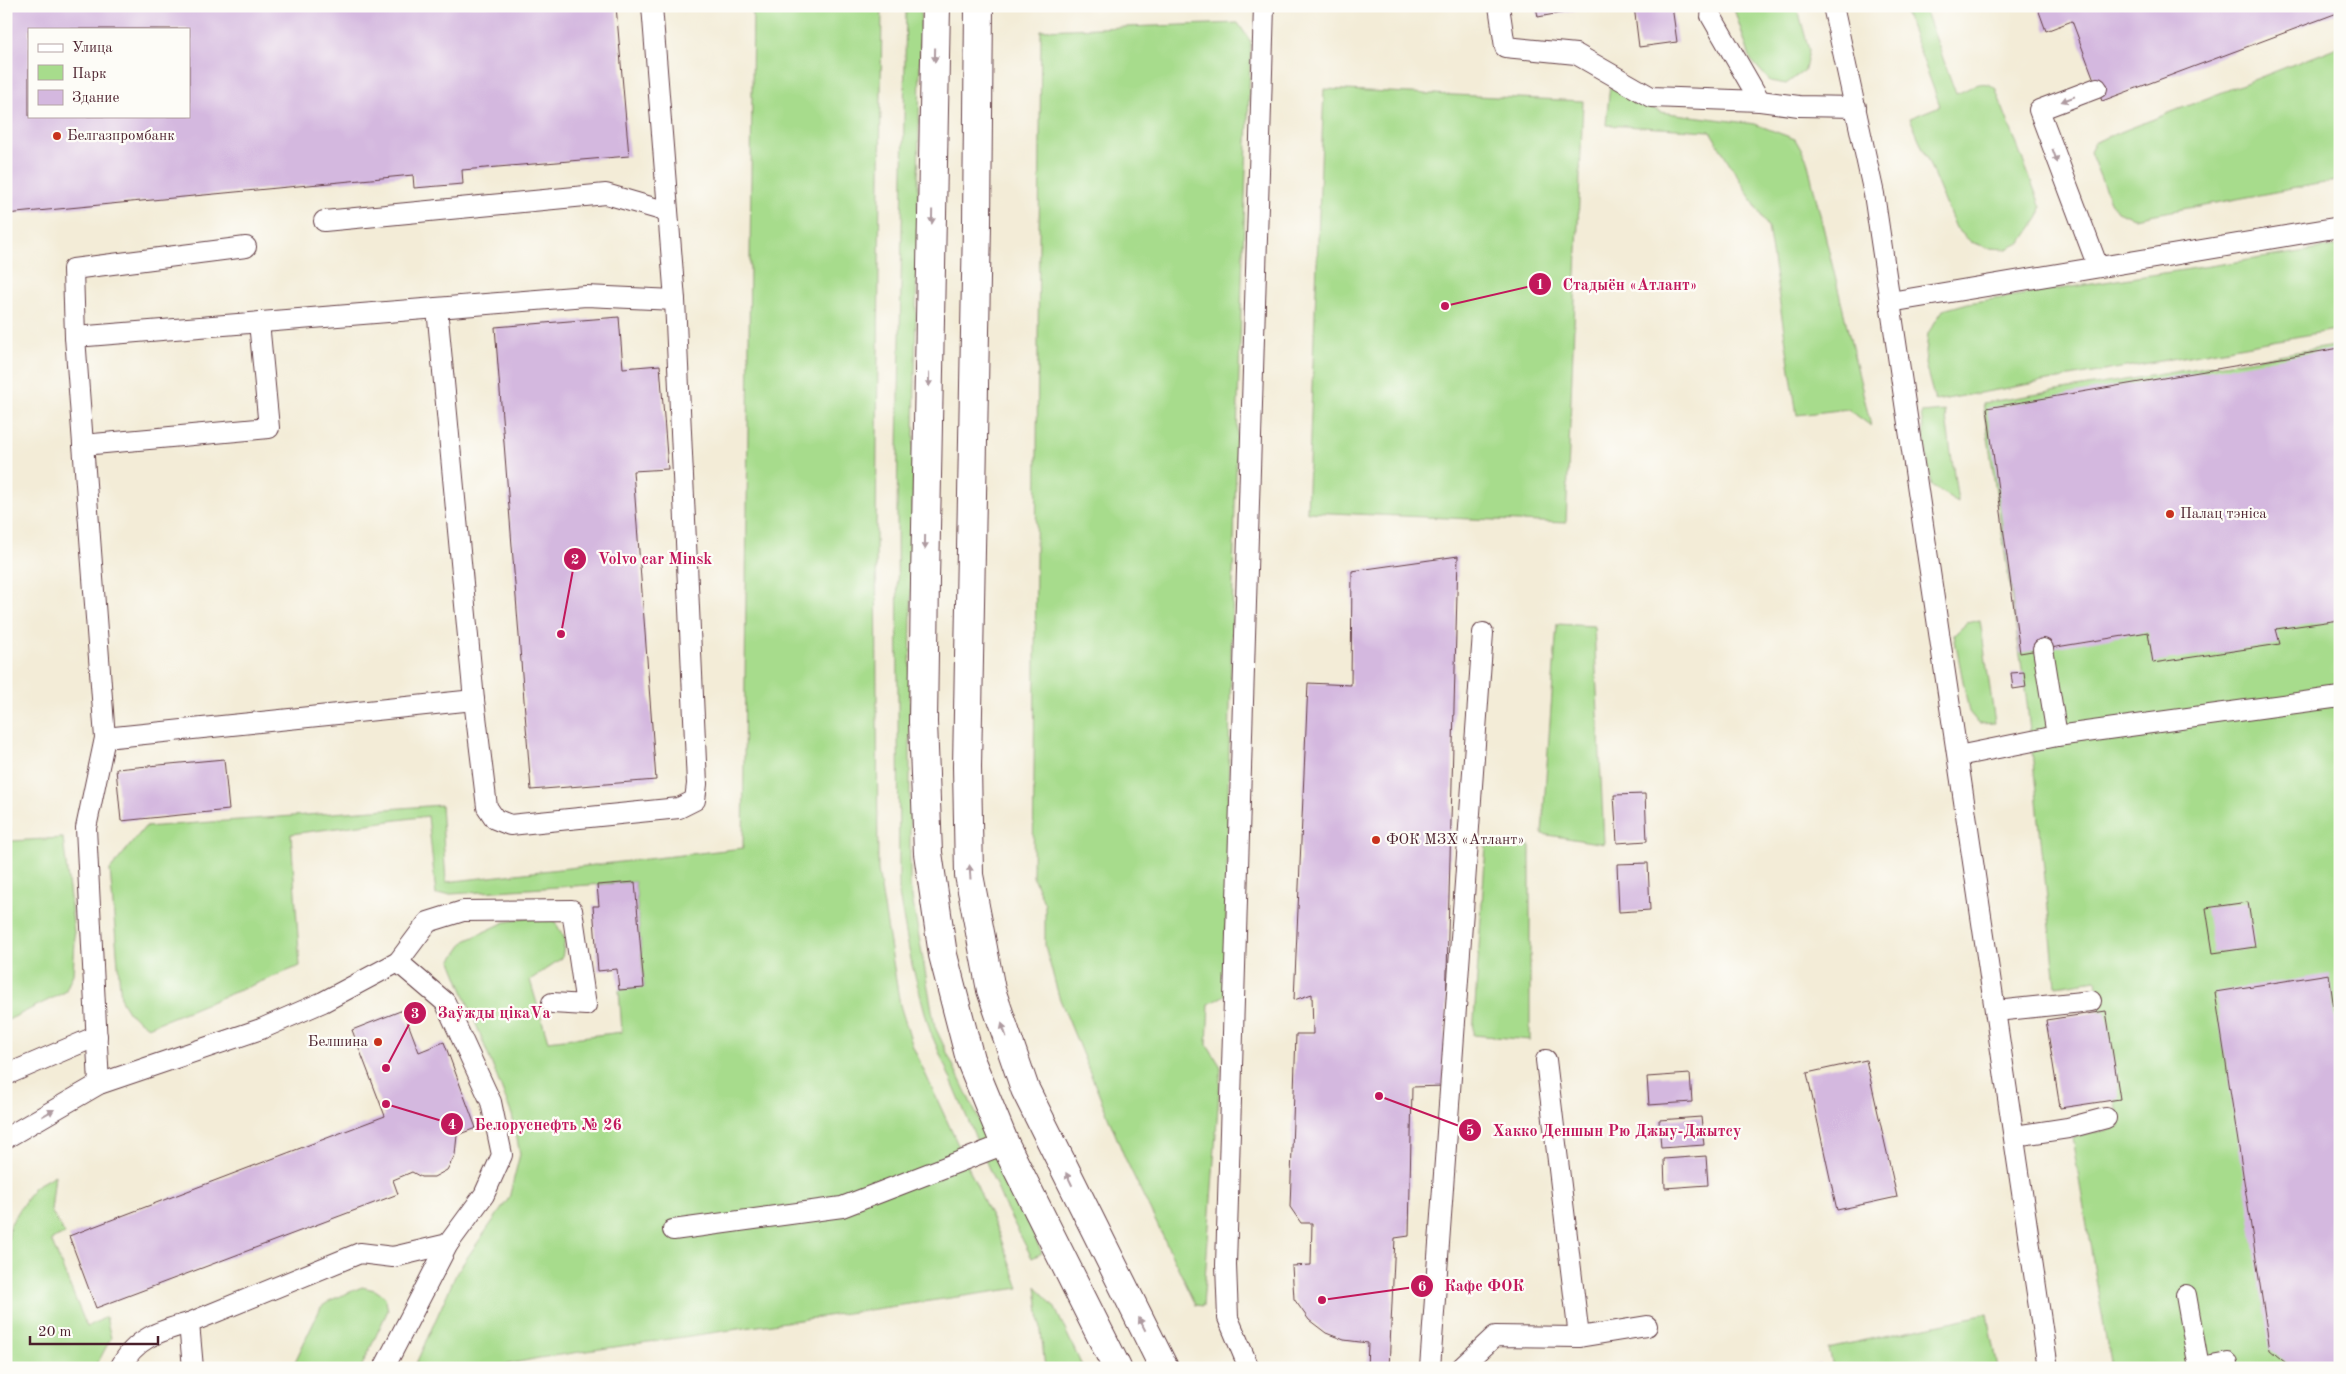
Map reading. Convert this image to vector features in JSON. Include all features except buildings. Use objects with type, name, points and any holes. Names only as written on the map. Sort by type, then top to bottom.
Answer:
[{"type":"street","points":[[936,6],[925,580],[924,722],[928,852],[943,955],[970,1060],[1006,1144],[1117,1368]]},
{"type":"street","points":[[978,6],[977,223],[967,767],[969,875],[990,990],[1025,1089],[1164,1368]]},
{"type":"lane","points":[[437,308],[474,700],[487,808],[495,819],[510,825],[679,808],[695,800],[698,784],[675,300],[652,6]]},
{"type":"lane","points":[[1249,1368],[1228,1318],[1226,1265],[1264,6]]},
{"type":"lane","points":[[1499,6],[1505,47],[1576,54],[1652,97],[1760,101],[1799,106],[1856,107]]},
{"type":"lane","points":[[1833,6],[1874,194],[2048,1368]]},
{"type":"lane","points":[[1711,16],[1760,101]]},
{"type":"lane","points":[[2097,88],[2039,110],[2098,267]]},
{"type":"lane","points":[[324,221],[606,194],[668,212]]},
{"type":"lane","points":[[1890,302],[2340,227]]},
{"type":"lane","points":[[99,1084],[86,828],[106,738],[75,337],[73,269],[246,247]]},
{"type":"lane","points":[[75,337],[586,296],[675,300]]},
{"type":"lane","points":[[83,445],[269,428],[259,322]]},
{"type":"lane","points":[[1430,1368],[1483,633]]},
{"type":"lane","points":[[2043,649],[2057,736]]},
{"type":"lane","points":[[1958,756],[2057,736],[2340,697]]},
{"type":"lane","points":[[106,738],[474,700]]},
{"type":"lane","points":[[6,1138],[99,1084],[261,1029],[323,1002],[398,962],[428,922],[463,911],[572,910],[586,1004],[552,1003]]},
{"type":"lane","points":[[384,1368],[448,1244],[484,1195],[502,1155],[491,1102],[445,1002],[398,962]]},
{"type":"lane","points":[[1996,1011],[2091,1001]]},
{"type":"lane","points":[[6,1075],[97,1036]]},
{"type":"lane","points":[[1546,1060],[1579,1337]]},
{"type":"lane","points":[[2015,1136],[2068,1128],[2106,1118]]},
{"type":"lane","points":[[673,1230],[842,1207],[1006,1144]]},
{"type":"lane","points":[[120,1368],[129,1351],[159,1331],[189,1323],[360,1253],[393,1257],[448,1244]]},
{"type":"lane","points":[[2186,1295],[2200,1368],[2228,1363]]},
{"type":"lane","points":[[189,1323],[193,1368]]},
{"type":"lane","points":[[1461,1368],[1495,1336],[1579,1337],[1647,1326]]},
{"type":"green space","points":[[753,6],[882,6],[876,530],[878,870],[900,1005],[913,1047],[999,1234],[1019,1288],[539,1358],[489,1368],[414,1368],[457,1272],[509,1198],[520,1154],[512,1115],[451,961],[465,941],[505,922],[535,917],[554,920],[565,939],[562,958],[530,980],[548,1041],[622,1032],[619,990],[644,987],[635,882],[436,895],[428,816],[291,834],[300,966],[148,1027],[129,1013],[121,1000],[110,870],[145,827],[441,805],[446,882],[743,848]]},
{"type":"green space","points":[[906,6],[921,6],[910,677],[910,886],[935,1027],[1042,1253],[1032,1258],[1004,1204],[930,1031],[911,961],[899,894],[897,507]]},
{"type":"green space","points":[[1733,6],[1797,6],[1809,50],[1805,70],[1786,84],[1770,81],[1751,60]]},
{"type":"green space","points":[[1903,6],[1924,6],[1956,94],[1981,84],[1990,85],[1995,88],[2041,207],[2039,217],[2022,242],[2007,249],[1989,248],[1971,242],[1956,228],[1910,118],[1940,106]]},
{"type":"green space","points":[[1238,23],[1251,42],[1235,518],[1225,995],[1209,1004],[1207,1044],[1221,1067],[1203,1306],[1196,1305],[1125,1158],[1059,997],[1045,946],[1045,905],[1033,877],[1041,30]]},
{"type":"green space","points":[[2340,46],[2340,180],[2134,218],[2117,211],[2110,201],[2090,152],[2095,142]]},
{"type":"green space","points":[[1610,84],[1660,112],[1755,124],[1795,139],[1807,160],[1871,426],[1848,409],[1797,415],[1768,227],[1710,131],[1606,125]]},
{"type":"green space","points":[[1324,89],[1583,101],[1566,523],[1307,512]]},
{"type":"green space","points":[[2340,246],[2340,329],[1935,401],[1925,364],[1928,333],[1943,310],[1968,303]]},
{"type":"green space","points":[[2340,345],[2340,1368],[2111,1368],[2072,1138],[2120,1127],[2096,980],[2056,986],[2027,703],[1983,403]]},
{"type":"green space","points":[[1945,411],[1958,502],[1931,486],[1921,413]]},
{"type":"green space","points":[[1980,620],[1995,723],[1979,724],[1969,712],[1954,635],[1967,623]]},
{"type":"green space","points":[[1557,624],[1594,626],[1604,844],[1542,834]]},
{"type":"green space","points":[[6,791],[11,841],[63,838],[75,941],[73,974],[65,992],[6,1021]]},
{"type":"green space","points":[[1486,845],[1530,846],[1530,1040],[1473,1035]]},
{"type":"green space","points":[[55,1175],[51,1211],[65,1234],[51,1240],[87,1327],[106,1317],[111,1338],[95,1368],[9,1368],[6,1256],[10,1225],[34,1187]]},
{"type":"green space","points":[[1036,1286],[1055,1308],[1083,1368],[1045,1368]]},
{"type":"green space","points":[[362,1287],[375,1290],[385,1297],[388,1310],[361,1368],[292,1368],[321,1307],[331,1300]]},
{"type":"green space","points":[[1987,1314],[1997,1368],[1832,1368],[1828,1348]]},
{"type":"place","name":"Белгазпромбанк","points":[[57,136]]},
{"type":"place","name":"Стадыён «Атлант»","points":[[1445,306]]},
{"type":"place","name":"Палац тэніса","points":[[2170,514]]},
{"type":"place","name":"Volvo car Minsk","points":[[561,634]]},
{"type":"place","name":"ФОК МЗХ «Атлант»","points":[[1376,840]]},
{"type":"place","name":"Белшина","points":[[378,1042]]},
{"type":"place","name":"Заўжды цікаVа","points":[[386,1068]]},
{"type":"place","name":"Хакко Деншын Рю Джыу-Джытсу","points":[[1379,1096]]},
{"type":"place","name":"Белоруснефть № 26","points":[[386,1104]]},
{"type":"place","name":"Кафе ФОК","points":[[1322,1300]]}]
